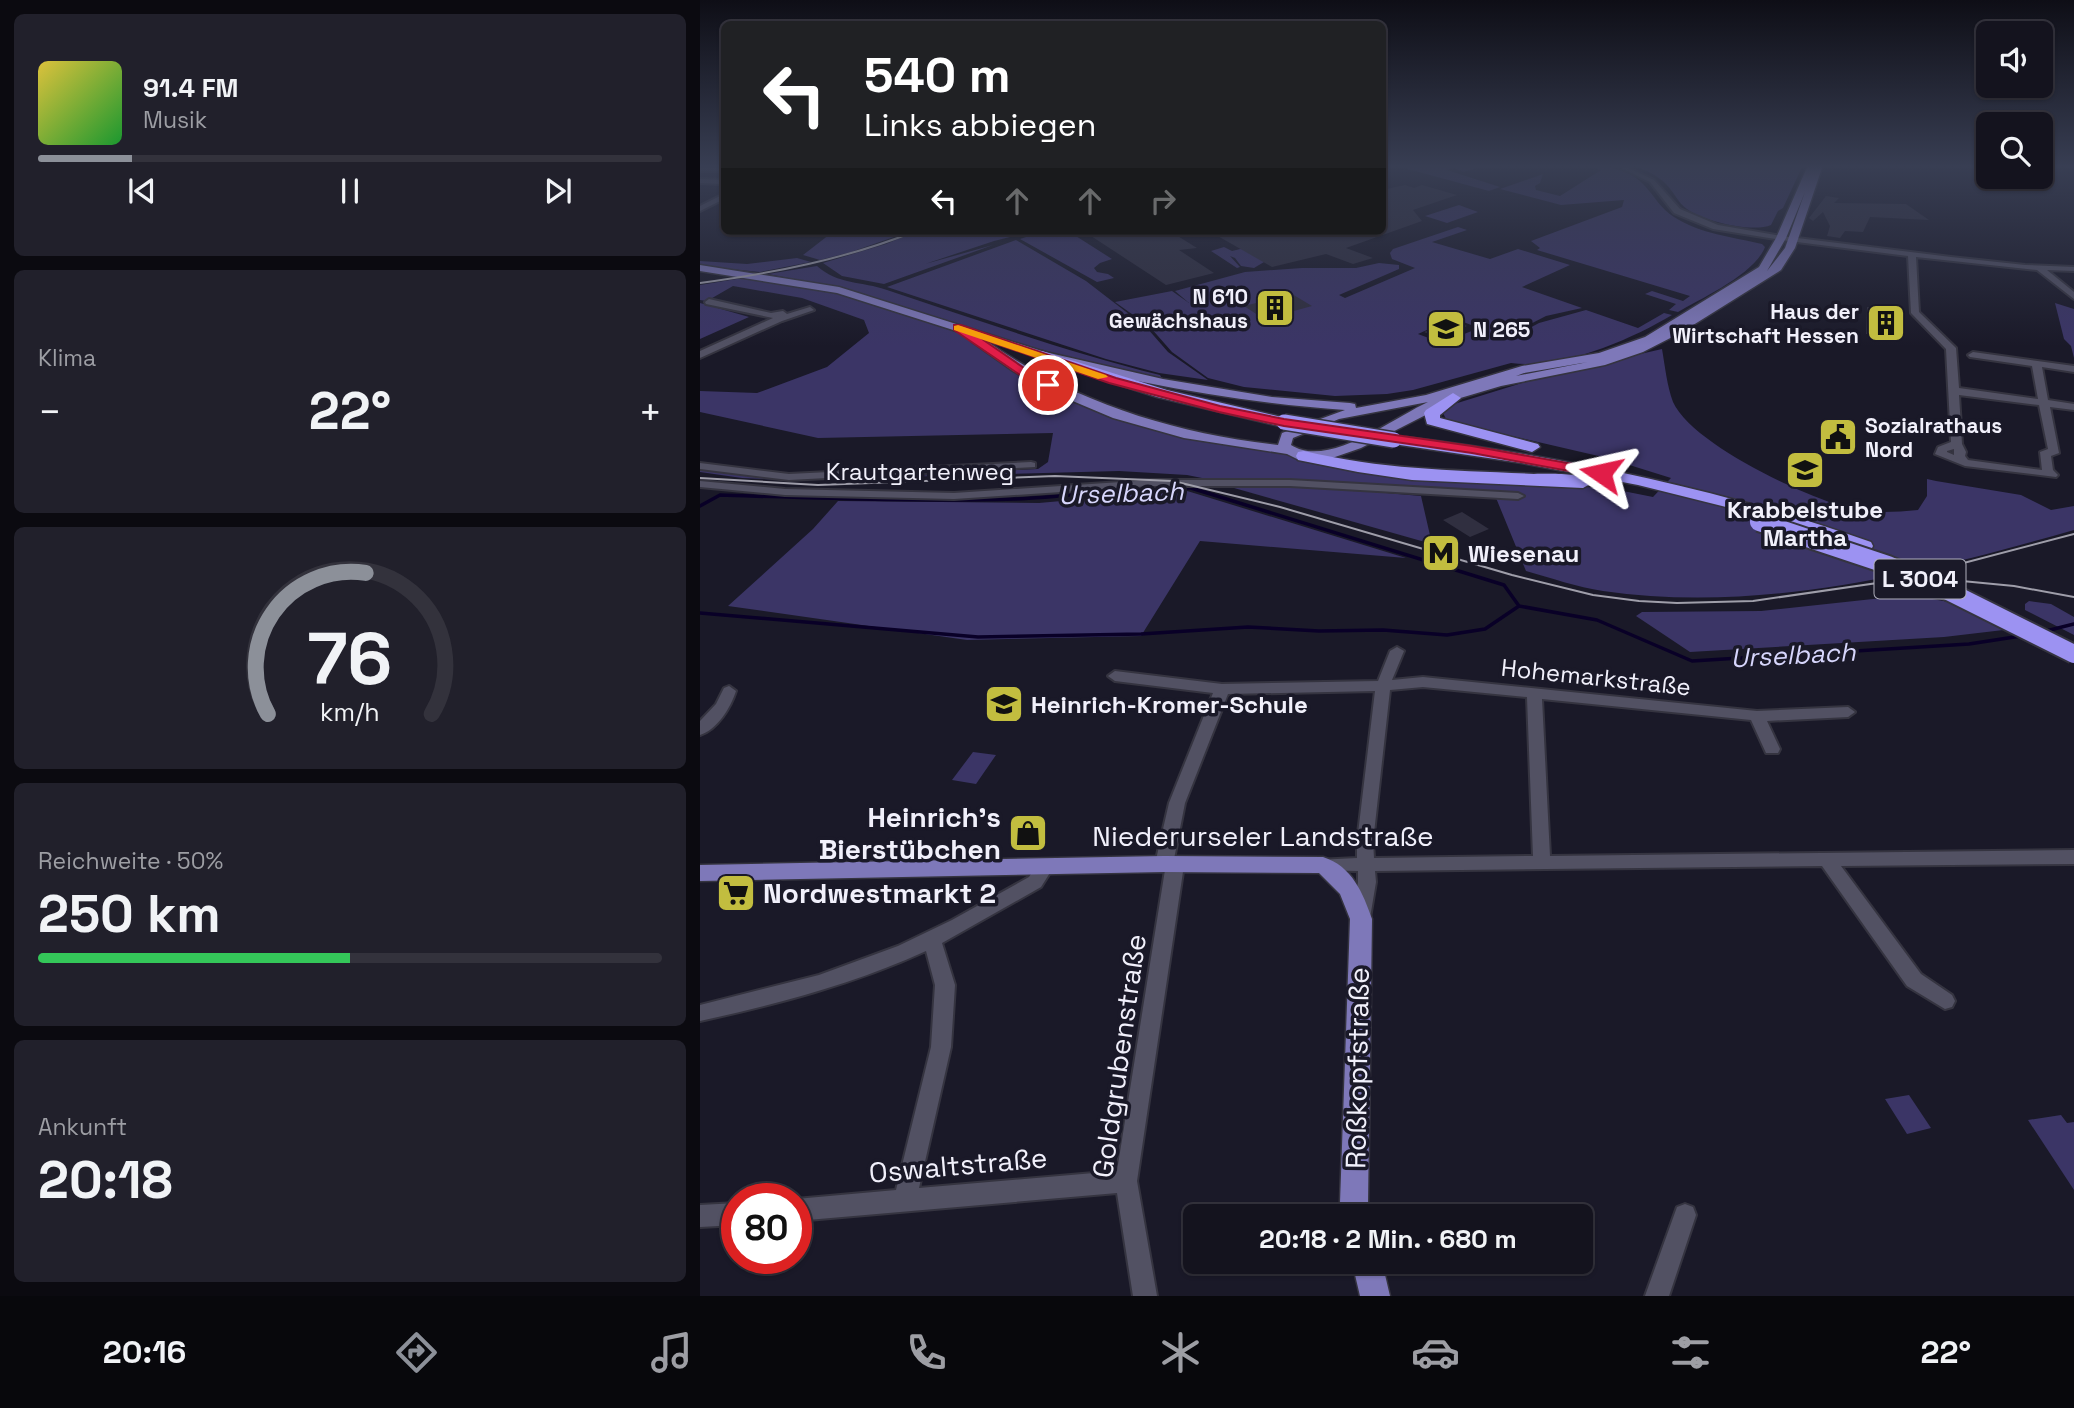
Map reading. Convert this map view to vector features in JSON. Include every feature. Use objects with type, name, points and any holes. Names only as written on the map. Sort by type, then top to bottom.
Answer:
[{"type":"highway","name":"L 3004","points":[[1042,355],[1112,381],[1219,409],[1400,441],[1532,460],[1830,533],[1960,586],[2074,642]]},
{"type":"highway","points":[[1453,398],[1432,413],[1433,421],[1671,493]]},
{"type":"highway","points":[[1304,456],[1365,470],[1408,475],[1559,479],[1671,493]]},
{"type":"highway","name":"L 3004","points":[[1671,493],[1888,565],[1942,588],[2074,654]]},
{"type":"main road","points":[[957,327],[1024,372],[1072,397],[1133,420],[1257,447],[1286,450],[1304,456],[1322,455],[1353,446],[1397,426],[1428,406],[1513,379],[1625,355],[1662,339],[1774,270],[1792,225]]},
{"type":"main road","points":[[1286,450],[1283,443],[1287,436],[1336,416],[1428,398],[1522,370],[1601,356],[1649,339],[1763,269],[1784,244],[1786,226]]},
{"type":"main road","name":"L 3004","points":[[700,268],[839,290],[1042,355]]},
{"type":"main road","points":[[1042,355],[1220,394],[1342,406],[1395,405]]},
{"type":"main road","name":"Niederurseler Landstraße","points":[[700,873],[1323,865]]},
{"type":"main road","name":"Roßkopfstraße","points":[[1323,865],[1350,887],[1361,919],[1354,1204]]},
{"type":"main road","points":[[1370,1274],[1375,1296]]},
{"type":"street","points":[[1712,225],[1784,244],[1823,243],[2074,270]]},
{"type":"street","points":[[1741,232],[1786,226]]},
{"type":"street","points":[[1912,254],[1915,313],[1951,348],[1957,444],[1961,452],[1959,457]]},
{"type":"street","points":[[2040,268],[2074,296]]},
{"type":"street","points":[[700,355],[806,311],[771,316],[709,302]]},
{"type":"street","points":[[1973,355],[2074,369]]},
{"type":"street","points":[[1959,457],[1965,463],[2052,475],[2048,471],[2045,452],[2054,453],[2036,364]]},
{"type":"street","points":[[1955,391],[2074,407]]},
{"type":"street","points":[[1957,444],[1941,449],[1941,454],[1953,459],[1959,457]]},
{"type":"street","name":"Krautgartenweg","points":[[700,466],[789,477],[1031,465]]},
{"type":"street","name":"Krautgartenweg","points":[[700,484],[791,492],[954,496],[1150,483],[1290,483],[1518,496]]},
{"type":"street","name":"Hohemarkstraße","points":[[1394,658],[1423,682]]},
{"type":"street","name":"Roßkopfstraße","points":[[1361,919],[1367,883],[1365,842],[1383,686],[1394,658]]},
{"type":"street","name":"Hohemarkstraße","points":[[1115,676],[1222,689],[1383,686],[1423,682],[1757,716],[1848,712]]},
{"type":"street","name":"Goldgrubenstraße","points":[[1145,1296],[1126,1181],[1177,803],[1222,689]]},
{"type":"street","points":[[700,730],[719,712],[727,701],[729,691]]},
{"type":"street","points":[[1534,694],[1542,861]]},
{"type":"street","points":[[1757,716],[1772,749]]},
{"type":"street","name":"Niederurseler Landstraße","points":[[1323,865],[2074,857]]},
{"type":"street","points":[[1826,859],[1914,980],[1945,1001]]},
{"type":"street","points":[[700,1013],[816,985],[932,939],[1035,882],[1044,868]]},
{"type":"street","points":[[905,1198],[941,1047],[945,985],[932,939]]},
{"type":"street","name":"Oswaltstraße","points":[[812,1208],[905,1198],[1126,1181]]},
{"type":"street","points":[[700,1216],[721,1215]]},
{"type":"street","points":[[1657,1296],[1685,1215]]},
{"type":"shaded area","points":[[1573,225],[1691,225],[1765,247],[1759,257],[1739,276],[1678,312],[1669,310],[1676,304],[1645,294],[1652,291],[1683,301],[1690,296],[1537,250],[1540,248],[1531,241]]},
{"type":"shaded area","points":[[1734,225],[1769,225],[1752,228]]},
{"type":"shaded area","points":[[1458,227],[1467,230],[1432,242],[1490,259],[1518,249],[1570,265],[1522,287],[1582,308],[1546,316],[1515,332],[1520,333],[1539,323],[1586,310],[1638,328],[1664,313],[1672,315],[1616,343],[1573,357],[1531,364],[1511,363],[1413,390],[1335,396],[1244,387],[1208,378],[1172,352],[1150,327],[1115,302],[1172,291],[1189,303],[1175,291],[1245,272],[1356,268],[1379,263],[1399,265],[1399,269],[1339,295],[1345,298],[1415,268],[1392,259],[1390,253],[1393,249]],"holes":[[[1453,318],[1479,328],[1442,343],[1418,334]]]},
{"type":"shaded area","points":[[829,235],[900,235],[820,260],[803,255]]},
{"type":"shaded area","points":[[908,235],[1018,235],[925,264],[993,245],[884,284],[842,276],[823,263]]},
{"type":"shaded area","points":[[1032,235],[1074,235],[1112,259],[1094,268],[1097,272],[1114,278],[1097,282],[1020,239]]},
{"type":"shaded area","points":[[1282,239],[1264,262],[1254,268],[1241,266],[1230,256],[1240,267],[1237,268],[1211,251],[1224,247],[1232,251]]},
{"type":"shaded area","points":[[1016,240],[1086,281],[1147,328],[1168,352],[1208,380],[1159,373],[1106,359],[887,287]]},
{"type":"shaded area","points":[[797,258],[811,262],[760,272],[700,266],[700,261],[747,264]]},
{"type":"shaded area","points":[[817,266],[842,280],[878,287],[1057,346],[1160,375],[1164,382],[1042,355],[977,330],[845,289],[768,274]]},
{"type":"shaded area","points":[[755,276],[835,292],[965,335],[1024,372],[1131,422],[1285,452],[1364,473],[1545,483],[1618,490],[1653,497],[1671,478],[1607,458],[1447,421],[1443,413],[1451,405],[1545,376],[1662,349],[1671,396],[1684,418],[1725,451],[1806,493],[1857,510],[1918,510],[1927,496],[1927,479],[2021,495],[2051,510],[2074,506],[2074,530],[1959,561],[1841,585],[1782,593],[1662,597],[1603,591],[1526,571],[1494,493],[1434,493],[1344,482],[1212,480],[1187,475],[1119,471],[883,477],[1038,469],[1048,462],[1053,433],[818,438],[700,412],[700,391],[757,393],[827,367],[869,333],[864,320],[802,298],[733,286],[707,301],[700,300],[700,285]]},
{"type":"shaded area","points":[[700,303],[749,317],[700,339]]},
{"type":"shaded area","points":[[2055,303],[2074,309],[2074,358],[2071,346],[2064,339]]},
{"type":"shaded area","points":[[700,469],[740,475],[821,479],[742,478],[700,472]]},
{"type":"shaded area","points":[[1294,485],[1421,496],[1432,544],[1227,486]]},
{"type":"shaded area","points":[[1184,490],[1406,558],[1200,541],[1141,636],[967,640],[728,606],[813,529],[838,501],[1039,503]]},
{"type":"shaded area","points":[[1910,595],[1960,604],[2012,629],[1944,637],[1690,652],[1636,616],[1642,612],[1761,611]]},
{"type":"shaded area","points":[[2029,601],[2051,604],[2074,617],[2074,635],[2025,610],[2025,604]]},
{"type":"shaded area","points":[[973,752],[996,755],[976,784],[952,780]]},
{"type":"shaded area","points":[[1909,1095],[1931,1128],[1907,1134],[1885,1099]]},
{"type":"shaded area","points":[[2061,1115],[2067,1123],[2074,1122],[2074,1190],[2028,1120]]},
{"type":"building","points":[[1386,225],[1409,225],[1386,234]]},
{"type":"building","points":[[1866,225],[1863,232],[1845,231],[1840,238],[1827,236],[1830,226]]},
{"type":"building","points":[[1090,235],[1176,235],[1197,248],[1179,250],[1214,273],[1166,285]]},
{"type":"building","points":[[1216,235],[1383,235],[1346,248],[1373,258],[1353,264],[1326,254],[1272,267]]},
{"type":"building","name":"N 610 Gewächshaus","points":[[1292,294],[1312,306],[1264,319],[1244,306]]},
{"type":"building","name":"Haus der Wirtschaft Hessen","points":[[1867,307],[1895,311],[1896,337],[1866,334]]},
{"type":"building","name":"N 265","points":[[1452,320],[1467,326],[1439,338],[1424,332]]},
{"type":"building","points":[[1462,512],[1489,529],[1470,537],[1443,520]]},
{"type":"waterway","name":"Urselbach","points":[[700,506],[720,495],[978,500],[1037,498],[1147,488],[1191,488],[1504,585],[1519,606]]},
{"type":"waterway","name":"Urselbach","points":[[700,613],[978,637],[1141,634],[1248,627],[1319,631],[1383,630],[1447,635],[1485,629],[1519,606]]},
{"type":"waterway","name":"Urselbach","points":[[1519,606],[1597,620],[1692,661],[1969,644],[2021,636]]},
{"type":"waterway","name":"Urselbach","points":[[2046,631],[2074,624]]},
{"type":"tram line","points":[[700,283],[810,264],[906,235]]},
{"type":"tram line","points":[[700,478],[818,485],[1055,476],[1173,481],[1280,507],[1512,575],[1593,595],[1639,601],[1753,601],[1905,579]]},
{"type":"tram line","points":[[1937,570],[2074,534]]},
{"type":"tram line","points":[[1962,581],[2014,586],[2074,597]]},
{"type":"tram line","points":[[1894,586],[1919,585]]},
{"type":"slow traffic","points":[[958,328],[1102,377]]},
{"type":"place","name":"N 610 Gewächshaus","points":[[1275,308]]},
{"type":"place","name":"Haus der Wirtschaft Hessen","points":[[1886,323]]},
{"type":"place","name":"N 265","points":[[1446,329]]},
{"type":"place","name":"Sozialrathaus Nord","points":[[1838,437]]},
{"type":"place","name":"Krabbelstube Martha","points":[[1805,470]]},
{"type":"place","name":"Wiesenau","points":[[1441,553]]},
{"type":"place","name":"Heinrich-Kromer-Schule","points":[[1004,704]]},
{"type":"place","name":"Heinrich's Bierstübchen","points":[[1028,833]]},
{"type":"place","name":"Nordwestmarkt 2","points":[[736,893]]},
{"type":"route","points":[[1048,385],[957,327],[1112,381],[1219,409],[1601,473]]}]
